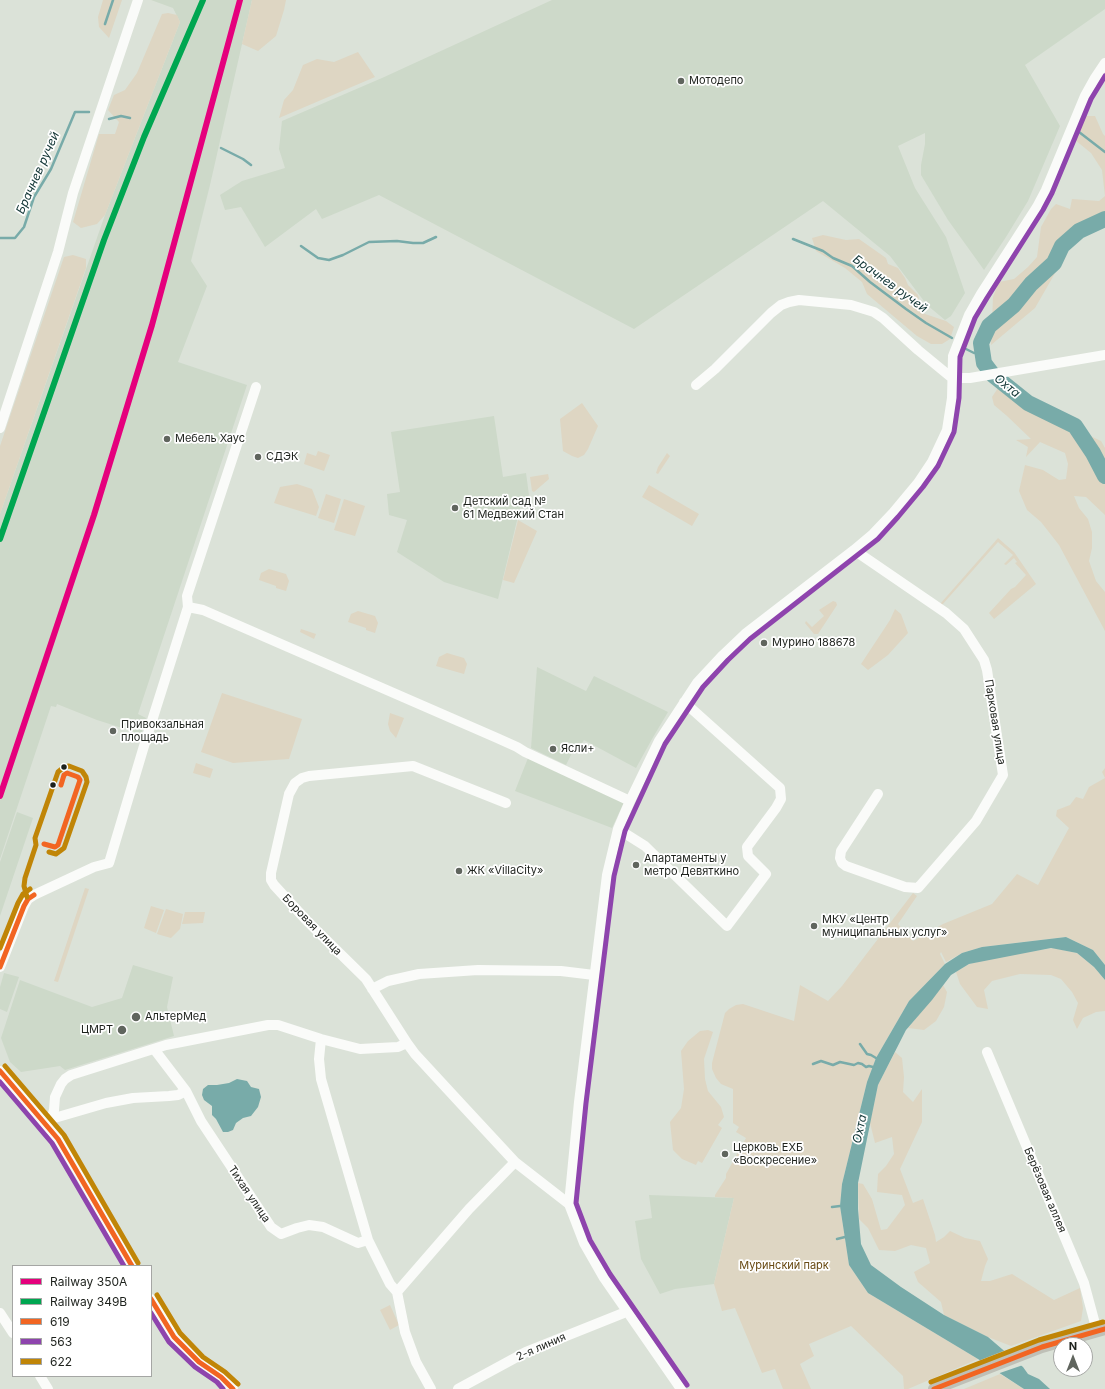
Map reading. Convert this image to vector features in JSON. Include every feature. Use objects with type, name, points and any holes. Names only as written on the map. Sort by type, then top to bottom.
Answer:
[{"type":"main road","points":[[934,1389],[1042,1347],[1101,1330]]},
{"type":"street","points":[[0,428],[58,252],[73,193],[138,0]]},
{"type":"street","points":[[681,1389],[626,1312],[604,1278],[584,1242],[569,1204],[579,1102],[607,875],[618,829],[659,741],[697,683],[736,642],[873,534],[918,483],[932,462],[947,430],[951,406],[952,366],[955,352],[963,331],[981,294],[1037,208],[1085,96],[1105,63]]},
{"type":"street","points":[[696,385],[715,370],[770,313],[782,305],[799,300],[851,305],[874,312],[883,318],[952,378],[970,378],[1105,355]]},
{"type":"street","points":[[0,967],[28,899],[94,867],[109,863],[188,607],[187,596],[256,387]]},
{"type":"street","name":"Парковая улица","points":[[854,550],[946,613],[964,629],[986,665],[1003,775],[976,821],[918,888],[905,887],[846,866],[842,863],[840,858],[841,851],[878,794]]},
{"type":"street","points":[[188,607],[203,610],[517,747],[524,752],[630,801]]},
{"type":"street","points":[[618,829],[645,846],[727,926],[766,874],[748,856],[747,847],[776,808],[781,799],[780,788],[684,702]]},
{"type":"street","name":"Боровая улица","points":[[506,803],[413,766],[309,776],[302,778],[295,783],[289,794],[271,873],[271,880],[308,922],[366,979],[415,1054],[515,1162],[569,1204]]},
{"type":"street","points":[[372,989],[375,986],[388,981],[419,974],[478,970],[561,971],[594,975]]},
{"type":"street","points":[[49,1122],[54,1110],[60,1084],[65,1079],[71,1075],[154,1049],[268,1025],[278,1025],[290,1028],[321,1039],[360,1049],[398,1047],[407,1043]]},
{"type":"street","points":[[321,1039],[319,1059],[321,1079],[368,1240],[390,1284],[397,1292],[405,1332],[416,1362],[431,1389]]},
{"type":"street","name":"Тихая улица","points":[[154,1049],[186,1091],[200,1121],[271,1227],[276,1232],[281,1234],[309,1225],[323,1227],[358,1243],[368,1240]]},
{"type":"street","name":"Берёзовая аллея","points":[[986,1052],[1084,1283],[1101,1330]]},
{"type":"street","points":[[0,1071],[49,1122],[131,1265]]},
{"type":"street","points":[[49,1122],[113,1102],[133,1098],[178,1095],[186,1091]]},
{"type":"street","points":[[397,1292],[469,1209],[515,1162]]},
{"type":"street","points":[[152,1300],[174,1337],[199,1362],[221,1377],[229,1388]]},
{"type":"street","name":"2-я линия","points":[[458,1389],[526,1352],[626,1312]]},
{"type":"street","points":[[0,1313],[12,1331]]},
{"type":"street","points":[[41,1377],[48,1389]]},
{"type":"shaded area","points":[[151,0],[252,0],[210,185],[191,261],[207,286],[178,362],[247,385],[138,714],[146,718],[141,734],[97,720],[57,704],[56,707],[51,706],[0,859],[0,514],[105,215],[180,22],[173,8]]},
{"type":"shaded area","points":[[552,0],[1105,0],[1105,9],[1025,65],[1060,126],[1028,201],[984,270],[948,220],[921,175],[925,133],[898,146],[915,188],[946,237],[965,293],[951,316],[945,320],[927,305],[890,256],[823,201],[634,329],[379,195],[322,219],[316,209],[265,247],[241,207],[225,210],[220,195],[242,181],[285,168],[279,149],[282,121],[382,78]]},
{"type":"shaded area","name":"Детский сад № 61 Медвежий Стан","points":[[494,416],[503,477],[526,473],[529,495],[521,504],[498,599],[444,582],[397,552],[407,520],[389,515],[387,494],[400,492],[391,432]]},
{"type":"shaded area","points":[[537,667],[586,691],[594,676],[668,712],[636,768],[584,740],[579,748],[574,749],[566,765],[531,748]]},
{"type":"shaded area","points":[[528,758],[624,802],[612,828],[515,791]]},
{"type":"shaded area","points":[[17,812],[33,818],[0,916],[0,862]]},
{"type":"shaded area","points":[[133,965],[173,977],[167,1007],[174,1036],[65,1070],[60,1066],[21,1072],[10,1062],[1,1038],[20,980],[92,1007],[122,998]]},
{"type":"shaded area","points":[[4,973],[19,977],[7,1012],[0,1009],[0,987]]},
{"type":"shaded area","points":[[649,1195],[734,1198],[714,1284],[675,1289],[660,1294],[641,1259],[635,1221],[652,1218]]},
{"type":"green space","points":[[103,0],[122,0],[109,38],[99,27],[98,17]]},
{"type":"green space","points":[[252,0],[286,0],[276,36],[258,51],[242,44]]},
{"type":"green space","points":[[168,13],[177,15],[180,22],[105,215],[97,224],[81,228],[73,222],[99,134],[115,134],[119,122],[108,110],[114,95],[125,90],[137,73],[162,14]]},
{"type":"green space","points":[[358,52],[375,77],[279,118],[284,100],[293,90],[303,65],[317,59],[334,62]]},
{"type":"green space","points":[[1086,116],[1095,116],[1105,136],[1105,196],[1102,170],[1091,153],[1075,140],[1075,133]]},
{"type":"green space","points":[[1105,196],[1105,223],[1077,235],[1035,308],[991,345],[993,297],[999,282],[1014,279],[1037,257],[1041,227],[1051,209],[1056,204],[1070,209],[1072,199],[1099,201]]},
{"type":"green space","points":[[823,235],[846,240],[859,239],[886,258],[888,264],[898,268],[908,285],[918,295],[922,313],[946,321],[954,327],[950,339],[942,344],[931,344],[917,336],[867,294],[862,282],[845,268],[816,251],[812,238]]},
{"type":"green space","points":[[73,255],[86,259],[86,268],[0,514],[0,446],[64,257]]},
{"type":"green space","points":[[998,388],[1018,402],[1101,441],[1105,448],[1105,515],[1086,497],[1074,496],[1079,508],[1088,519],[1092,532],[1092,548],[1089,561],[1096,581],[1105,592],[1105,631],[1059,545],[1041,522],[1027,510],[1019,491],[1025,465],[1043,470],[1059,480],[1066,479],[1068,464],[1065,453],[1040,442],[1026,457],[1028,447],[1016,440],[1031,439],[994,405],[992,397]]},
{"type":"green space","points":[[582,403],[598,426],[588,449],[584,455],[578,458],[563,451],[560,419]]},
{"type":"green space","points":[[318,451],[330,455],[324,471],[304,464],[307,453],[316,456]]},
{"type":"green space","points":[[667,453],[670,456],[658,474],[656,473],[658,467]]},
{"type":"green space","points":[[548,474],[549,479],[534,492],[532,491],[530,477]]},
{"type":"green space","points":[[297,484],[312,489],[319,507],[316,516],[274,503],[280,487]]},
{"type":"green space","points":[[649,485],[699,514],[692,526],[642,497]]},
{"type":"green space","points":[[326,494],[341,499],[334,523],[318,518]]},
{"type":"green space","points":[[344,499],[365,506],[355,536],[334,530]]},
{"type":"green space","points":[[518,520],[537,531],[514,583],[503,580]]},
{"type":"green space","points":[[998,538],[1014,552],[1036,584],[994,619],[989,613],[1026,575],[1015,563],[1017,562],[1014,558],[1006,565],[1004,564],[1013,555],[998,542],[942,605],[940,604]]},
{"type":"green space","points":[[269,569],[286,574],[289,581],[286,591],[259,580],[261,573]]},
{"type":"green space","points":[[833,601],[836,602],[837,605],[818,634],[814,634],[805,623],[806,621],[812,627],[824,616],[819,610]]},
{"type":"green space","points":[[895,609],[901,614],[908,633],[888,655],[868,670],[861,664],[890,620]]},
{"type":"green space","points":[[358,611],[375,616],[378,623],[375,633],[366,630],[366,628],[348,622],[351,614]]},
{"type":"green space","points":[[301,629],[316,634],[314,639],[300,632]]},
{"type":"green space","points":[[447,653],[464,658],[467,664],[464,674],[436,666],[439,657]]},
{"type":"green space","points":[[222,693],[302,719],[289,759],[233,763],[201,752]]},
{"type":"green space","points":[[390,713],[404,718],[396,738],[390,731],[388,724]]},
{"type":"green space","points":[[196,763],[213,769],[210,778],[193,773]]},
{"type":"green space","points":[[1105,768],[1105,778],[1102,772]]},
{"type":"green space","name":"Муринский парк","points":[[1105,778],[1105,965],[1093,950],[1066,937],[982,947],[962,953],[946,962],[941,952],[940,954],[945,964],[909,1001],[876,1058],[867,1082],[842,1184],[840,1206],[849,1265],[868,1293],[978,1359],[908,1389],[904,1389],[903,1376],[851,1326],[809,1344],[814,1356],[800,1364],[811,1389],[783,1389],[775,1369],[762,1373],[735,1308],[722,1311],[714,1284],[734,1198],[715,1197],[715,1195],[726,1178],[726,1174],[746,1138],[736,1132],[739,1127],[733,1123],[733,1089],[721,1084],[716,1078],[712,1069],[712,1063],[725,1013],[736,1005],[743,1004],[794,1021],[800,985],[828,1001],[842,986],[913,893],[917,896],[898,924],[913,941],[943,924],[992,904],[1017,874],[1038,885],[1069,828],[1056,816],[1057,810],[1070,805],[1076,797],[1083,799],[1089,787]]},
{"type":"green space","points":[[85,888],[89,889],[58,982],[54,981]]},
{"type":"green space","points":[[151,906],[164,910],[156,933],[144,928]]},
{"type":"green space","points":[[166,909],[183,914],[180,929],[171,938],[157,934]]},
{"type":"green space","points":[[185,912],[205,912],[203,923],[182,924]]},
{"type":"green space","points":[[1053,948],[1077,953],[1094,967],[1105,980],[1105,1011],[1096,1012],[1083,1018],[1077,1029],[1073,1020],[1078,1003],[1072,992],[1061,979],[1051,975],[1020,974],[992,981],[984,990],[988,1009],[977,1007],[960,984],[956,972],[969,964],[997,957]]},
{"type":"green space","points":[[943,985],[947,992],[944,1007],[936,1021],[924,1030],[908,1028]]},
{"type":"green space","points":[[708,1030],[713,1032],[704,1059],[705,1079],[708,1091],[721,1107],[724,1117],[718,1125],[722,1128],[702,1163],[698,1161],[696,1165],[682,1159],[673,1150],[670,1122],[681,1108],[684,1089],[681,1051],[688,1041],[700,1031]]},
{"type":"green space","points":[[895,1052],[902,1058],[904,1077],[903,1092],[913,1102],[922,1089],[922,1122],[900,1169],[913,1203],[923,1199],[936,1242],[950,1231],[965,1238],[980,1241],[988,1259],[981,1281],[990,1281],[1012,1274],[1054,1300],[1080,1288],[1083,1308],[1081,1321],[1011,1346],[988,1337],[944,1315],[941,1302],[918,1282],[914,1272],[930,1263],[926,1248],[911,1245],[895,1251],[879,1250],[868,1228],[859,1219],[858,1183],[863,1184],[872,1199],[881,1230],[887,1229],[905,1205],[902,1195],[877,1192],[878,1174],[886,1166],[894,1154],[892,1137],[875,1143],[870,1123],[878,1085]]},
{"type":"green space","points":[[390,1305],[399,1325],[390,1330],[380,1310]]},
{"type":"green space","points":[[1000,1374],[1024,1389],[964,1389]]},
{"type":"water","name":"Охта","points":[[1066,937],[1093,950],[1105,965],[1105,980],[1094,967],[1077,953],[1051,948],[969,964],[951,975],[906,1030],[878,1085],[858,1183],[858,1209],[861,1244],[871,1265],[944,1315],[988,1337],[1023,1367],[1028,1374],[1039,1379],[1050,1389],[1024,1389],[978,1359],[868,1293],[849,1265],[840,1206],[842,1184],[867,1082],[876,1058],[909,1001],[945,964],[962,953],[982,947]]},
{"type":"water","points":[[237,1079],[247,1081],[251,1087],[259,1089],[261,1097],[258,1107],[251,1116],[243,1118],[236,1123],[233,1130],[223,1132],[212,1115],[212,1106],[204,1100],[202,1095],[203,1089],[208,1085],[229,1083]]},
{"type":"pier","points":[[1006,1350],[1023,1365],[997,1374],[978,1361]]},
{"type":"waterway","points":[[105,24],[113,0]]},
{"type":"waterway","name":"Брачнев ручей","points":[[0,238],[15,238],[24,227],[34,197],[51,169],[75,112],[89,112]]},
{"type":"waterway","name":"Брачнев ручей","points":[[109,119],[121,116],[130,118]]},
{"type":"waterway","points":[[1079,132],[1105,152]]},
{"type":"waterway","points":[[221,148],[243,159],[251,165]]},
{"type":"waterway","name":"Брачнев ручей","points":[[1105,219],[1079,231],[1062,246],[1054,263],[1031,284],[1014,305],[989,326],[981,343],[984,363],[993,375],[1028,403],[1075,426],[1093,453],[1105,476]]},
{"type":"waterway","name":"Брачнев ручей","points":[[301,246],[318,258],[329,260],[369,242],[397,241],[423,243],[436,237]]},
{"type":"waterway","name":"Брачнев ручей","points":[[793,239],[823,251],[833,258],[852,266],[870,282],[906,309],[952,338]]},
{"type":"waterway","name":"Брачнев ручей","points":[[966,349],[974,353],[981,352]]},
{"type":"waterway","points":[[860,1044],[867,1054],[876,1058]]},
{"type":"waterway","points":[[813,1064],[821,1061],[833,1065],[840,1062],[854,1065],[858,1063],[866,1067],[873,1067]]},
{"type":"waterway","points":[[832,1207],[840,1206]]},
{"type":"waterway","points":[[837,1239],[845,1237]]},
{"type":"rail line","name":"349В","points":[[0,539],[104,240],[144,137],[203,0]]},
{"type":"rail line","name":"350А","points":[[0,796],[94,515],[152,325],[240,0]]},
{"type":"transit line","name":"563","points":[[687,1385],[610,1274],[590,1240],[576,1203],[586,1103],[614,876],[625,831],[665,744],[703,687],[750,639],[878,539],[923,487],[938,466],[954,432],[959,398],[960,357],[975,318],[1043,210],[1052,193],[1091,99],[1105,76]]},
{"type":"transit line","name":"622","points":[[27,897],[24,886],[25,878],[36,845],[35,838],[58,772],[64,767],[69,766],[82,771],[87,782],[64,848],[56,854],[49,852]]},
{"type":"transit line","name":"619","points":[[44,844],[55,847],[58,845],[80,780],[78,777],[67,773],[64,775],[61,785]]},
{"type":"transit line","name":"622","points":[[0,948],[18,903],[23,894],[30,889]]},
{"type":"transit line","name":"619","points":[[0,967],[24,906],[28,899],[34,895]]},
{"type":"transit line","name":"622","points":[[5,1066],[64,1135],[138,1263]]},
{"type":"transit line","name":"619","points":[[0,1071],[58,1139],[131,1265]]},
{"type":"transit line","name":"563","points":[[0,1082],[52,1143],[123,1265]]},
{"type":"transit line","name":"622","points":[[157,1295],[180,1333],[203,1357],[225,1372],[238,1384]]},
{"type":"transit line","name":"619","points":[[152,1301],[174,1337],[199,1362],[221,1377],[233,1389]]},
{"type":"transit line","name":"563","points":[[152,1315],[169,1342],[195,1367],[217,1382],[223,1389]]},
{"type":"transit line","name":"622","points":[[931,1382],[1039,1340],[1103,1322]]},
{"type":"transit line","name":"619","points":[[934,1389],[1042,1347],[1105,1329]]},
{"type":"place","name":"Мотодепо","points":[[681,81]]},
{"type":"place","name":"Мебель Хаус","points":[[167,439]]},
{"type":"place","name":"СДЭК","points":[[258,457]]},
{"type":"place","name":"Детский сад № 61 Медвежий Стан","points":[[455,508]]},
{"type":"place","name":"Мурино 188678","points":[[764,643]]},
{"type":"place","name":"Привокзальная площадь","points":[[113,731]]},
{"type":"place","name":"Ясли+","points":[[553,749]]},
{"type":"place","name":"Апартаменты у метро Девяткино","points":[[636,865]]},
{"type":"place","name":"ЖК «VillaCity»","points":[[459,871]]},
{"type":"place","name":"МКУ «Центр муниципальных услуг»","points":[[814,926]]},
{"type":"place","name":"АльтерМед","points":[[136,1017]]},
{"type":"place","name":"ЦМРТ","points":[[122,1030]]},
{"type":"place","name":"Церковь ЕХБ «Воскресение»","points":[[725,1154]]}]
